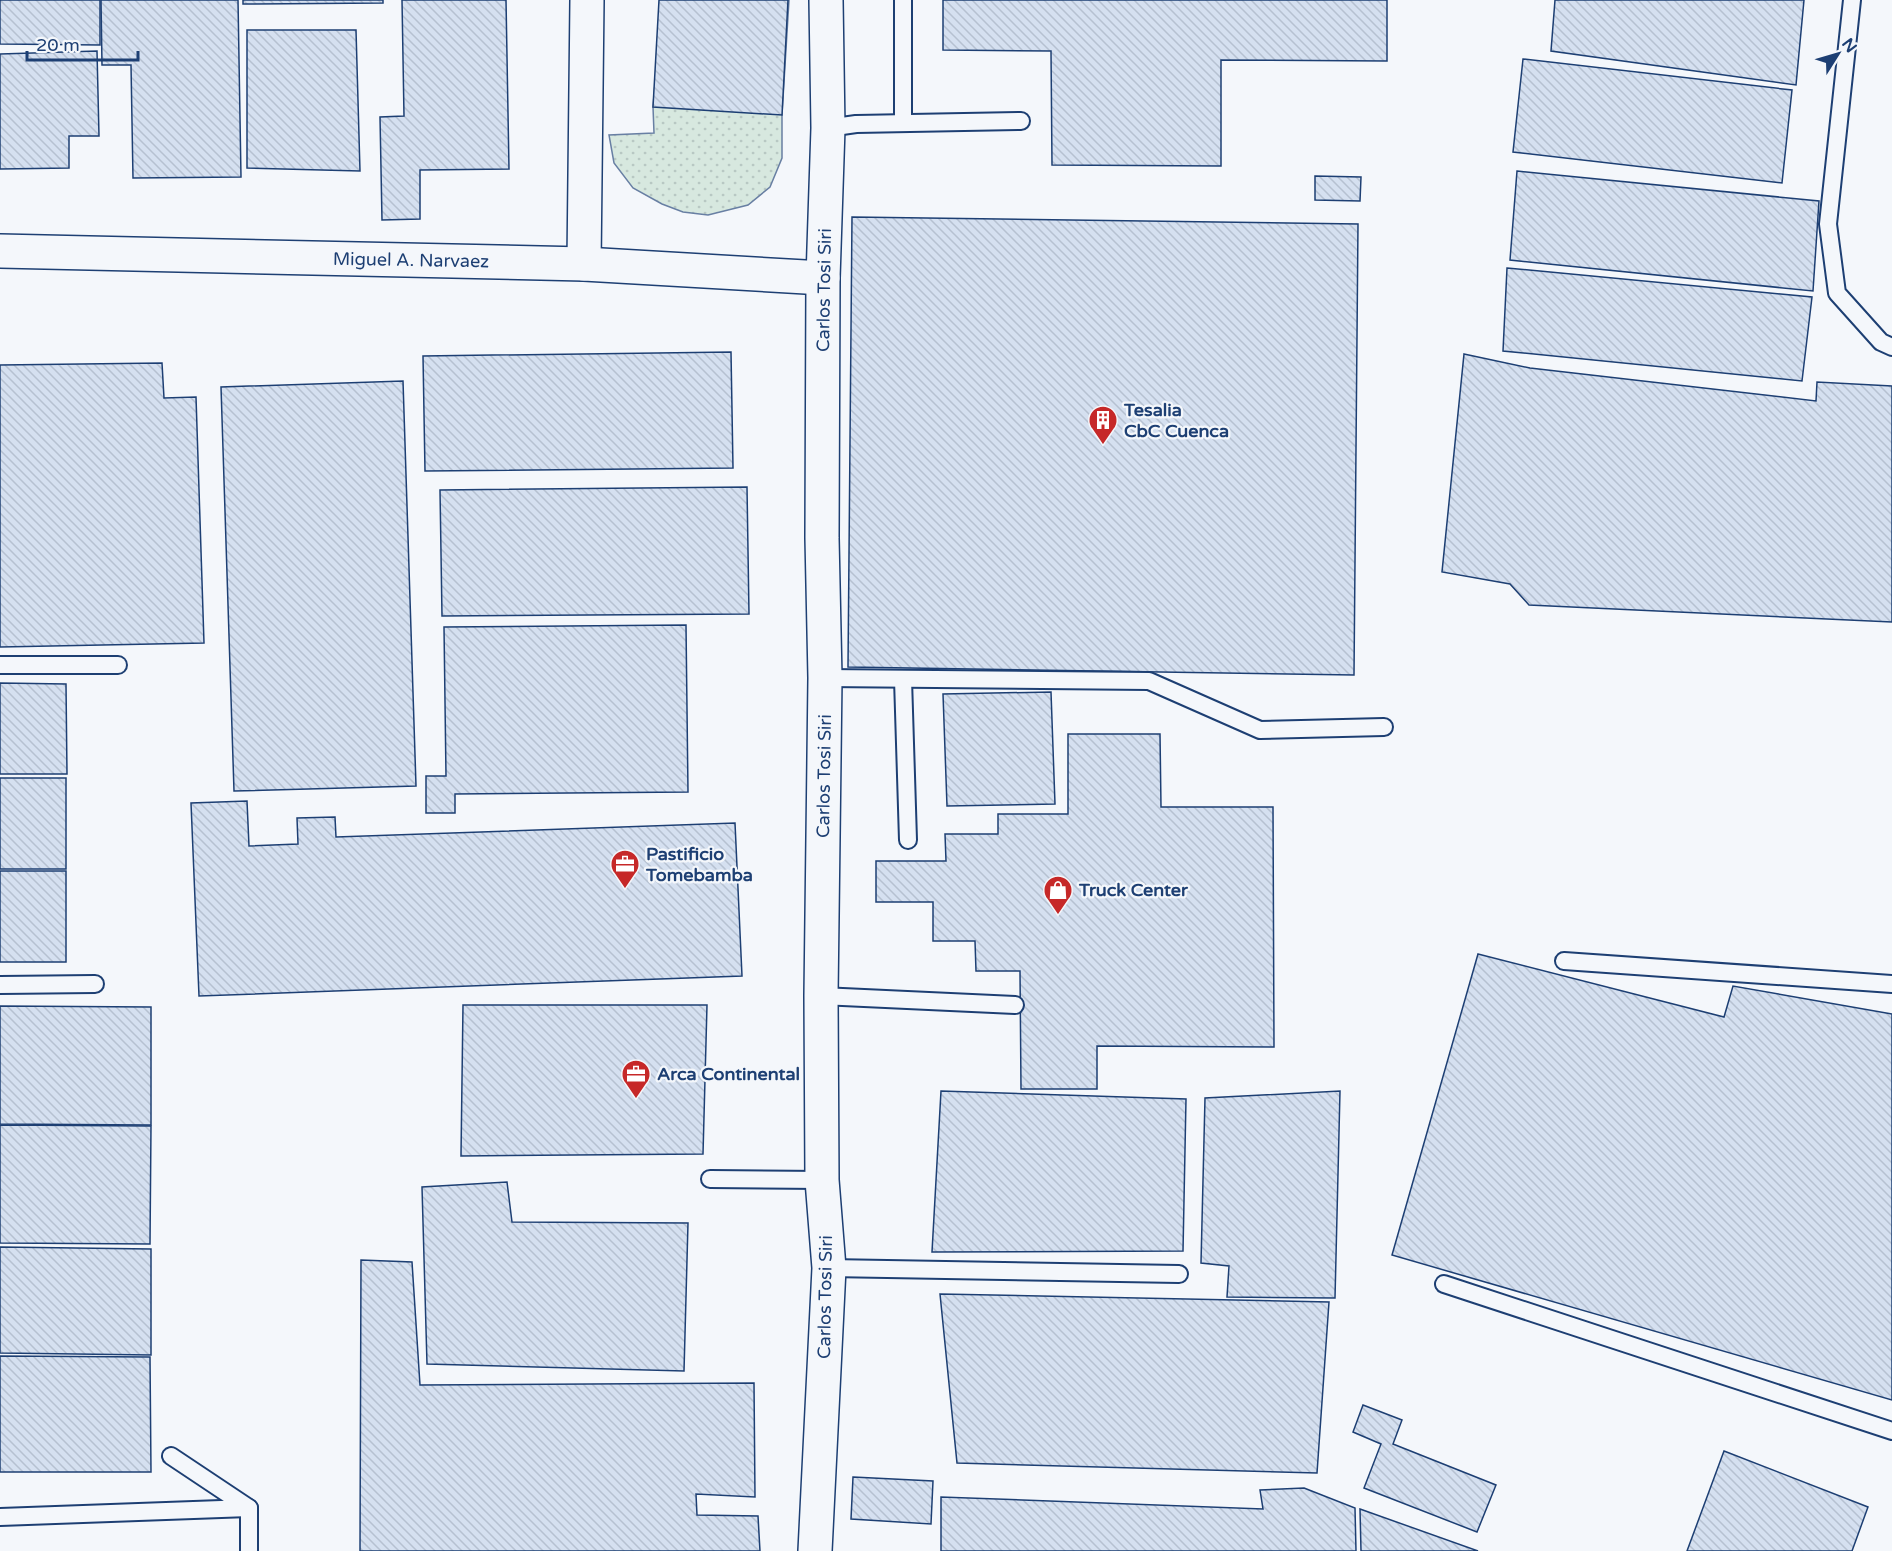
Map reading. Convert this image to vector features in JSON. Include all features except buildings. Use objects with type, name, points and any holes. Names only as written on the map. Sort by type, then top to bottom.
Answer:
[{"type":"street","points":[[584,264],[587,0]]},
{"type":"street","name":"Carlos Tosi Siri","points":[[815,1551],[828,1268],[822,1180],[821,996],[825,678],[822,538],[823,278],[828,128],[826,0]]},
{"type":"street","name":"Miguel A. Narvaez","points":[[0,250],[584,264],[823,278]]},
{"type":"lane","points":[[903,0],[903,123]]},
{"type":"lane","points":[[1852,0],[1828,224],[1837,293],[1881,342],[1892,347]]},
{"type":"lane","points":[[828,128],[856,124],[1021,121]]},
{"type":"lane","points":[[0,665],[118,665]]},
{"type":"lane","points":[[825,678],[1149,681],[1260,730],[1384,727]]},
{"type":"lane","points":[[903,679],[908,840]]},
{"type":"lane","points":[[1564,961],[1892,984]]},
{"type":"lane","points":[[0,985],[95,984]]},
{"type":"lane","points":[[821,996],[1015,1005]]},
{"type":"lane","points":[[710,1179],[822,1180]]},
{"type":"lane","points":[[828,1268],[1179,1274]]},
{"type":"lane","points":[[1444,1284],[1892,1431]]},
{"type":"lane","points":[[171,1456],[249,1508]]},
{"type":"lane","points":[[0,1517],[249,1508]]},
{"type":"lane","points":[[249,1508],[249,1551]]},
{"type":"shaded area","points":[[662,0],[789,0],[782,115],[782,158],[770,187],[748,205],[708,215],[683,212],[662,204],[633,188],[614,163],[609,135],[654,133],[653,107]]},
{"type":"place","name":"Tesalia CbC Cuenca","points":[[1103,446]]},
{"type":"place","name":"Pastificio Tomebamba","points":[[625,890]]},
{"type":"place","name":"Truck Center","points":[[1058,916]]},
{"type":"place","name":"Arca Continental","points":[[636,1100]]}]
